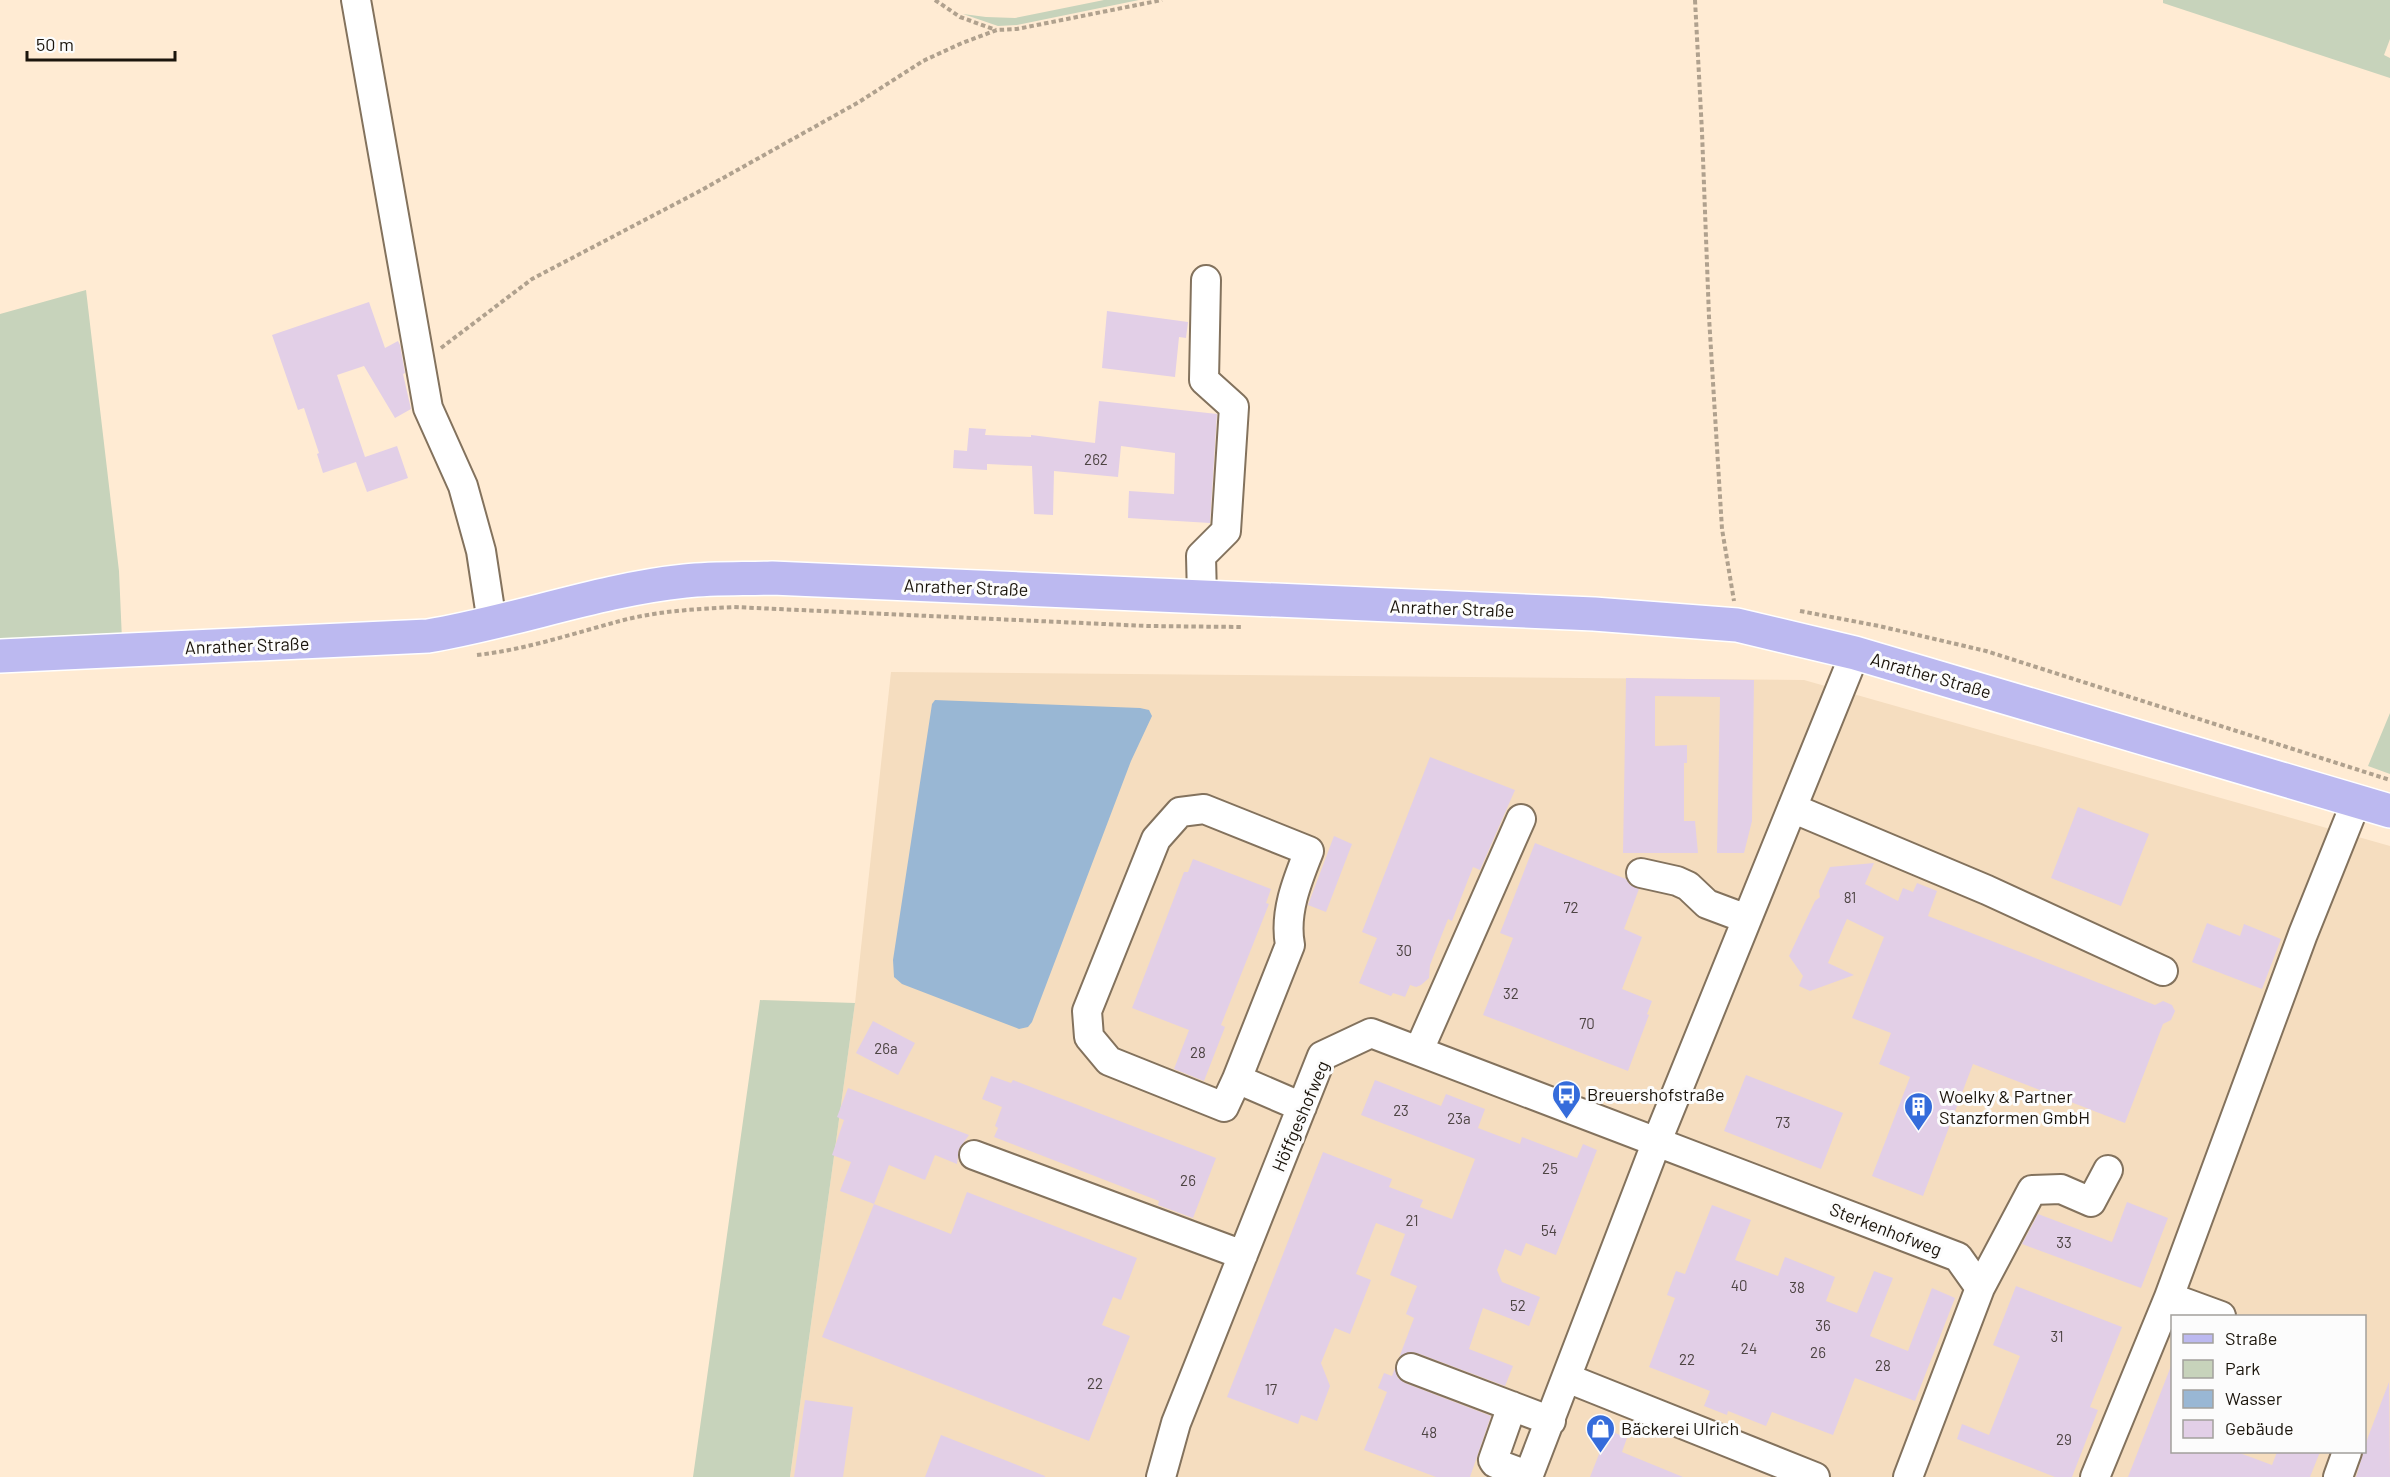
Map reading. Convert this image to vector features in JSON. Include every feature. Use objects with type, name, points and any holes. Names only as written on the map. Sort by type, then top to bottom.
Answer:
[{"type":"main road","name":"Anrather Straße","points":[[0,656],[428,636],[492,623],[585,599],[695,581],[772,579],[1594,614],[1737,625],[1855,653],[2390,811]]},
{"type":"street","points":[[356,0],[422,363],[428,408],[463,486],[481,551],[492,623]]},
{"type":"street","points":[[1202,597],[1201,556],[1226,531],[1234,407],[1204,380],[1206,280]]},
{"type":"street","points":[[1512,1406],[1493,1460],[1495,1463],[1529,1477],[1657,1141],[1855,653]]},
{"type":"street","points":[[2095,1477],[2169,1297],[2303,934],[2356,802]]},
{"type":"street","points":[[1792,808],[1987,890],[2163,971]]},
{"type":"street","points":[[1204,810],[1309,851],[1296,885],[1287,927],[1290,945],[1236,1079],[1224,1107],[1109,1060],[1089,1037],[1087,1011],[1156,838],[1180,812],[1204,810]]},
{"type":"street","points":[[1419,1050],[1521,819]]},
{"type":"street","points":[[1641,873],[1677,881],[1688,886],[1707,904],[1747,919]]},
{"type":"street","name":"Höffgeshofweg","points":[[1161,1477],[1176,1423],[1322,1056],[1371,1033],[1657,1141]]},
{"type":"street","points":[[1236,1079],[1302,1107]]},
{"type":"street","name":"Sterkenhofweg","points":[[1657,1141],[1958,1257],[1980,1288]]},
{"type":"street","points":[[975,1155],[1243,1255]]},
{"type":"street","points":[[1908,1477],[1980,1288],[2032,1190],[2061,1190],[2091,1202],[2108,1170]]},
{"type":"street","points":[[2169,1297],[2216,1315]]},
{"type":"street","points":[[1411,1368],[1551,1421]]},
{"type":"street","points":[[1567,1378],[1815,1477]]},
{"type":"street","points":[[2338,1477],[2347,1453]]},
{"type":"path","points":[[935,0],[960,17],[997,30]]},
{"type":"path","points":[[422,363],[532,279],[708,187],[859,102],[923,62],[962,43],[997,30],[1017,29],[1162,0]]},
{"type":"path","points":[[1695,0],[1709,317],[1722,529],[1737,625]]},
{"type":"path","points":[[467,656],[539,642],[623,620],[673,612],[734,608],[1147,626],[1247,626]]},
{"type":"path","points":[[1879,626],[1986,651],[2390,780]]},
{"type":"shaded area","points":[[891,672],[1804,680],[2390,846],[2390,1477],[790,1477],[855,1003]]},
{"type":"green space","points":[[1104,0],[1139,0],[1017,25],[998,26],[963,14],[1015,18]]},
{"type":"green space","points":[[2163,0],[2390,0],[2390,39],[2384,55],[2390,58],[2390,78],[2163,3]]},
{"type":"green space","points":[[86,290],[119,571],[122,640],[0,647],[0,314]]},
{"type":"green space","points":[[2390,713],[2390,774],[2368,766]]},
{"type":"green space","points":[[760,1000],[855,1003],[790,1477],[693,1477]]},
{"type":"water","points":[[935,700],[1140,708],[1149,710],[1152,716],[1131,761],[1032,1022],[1028,1027],[1019,1029],[902,984],[894,977],[893,960],[932,704]]},
{"type":"building","points":[[369,302],[385,348],[398,341],[400,345],[405,373],[403,374],[411,409],[395,418],[364,366],[337,375],[365,457],[397,446],[408,478],[367,492],[356,462],[323,473],[304,408],[298,410],[272,335]]},
{"type":"building","points":[[1107,311],[1188,322],[1186,338],[1179,337],[1175,377],[1102,368]]},
{"type":"building","points":[[1099,401],[1217,414],[1210,523],[1128,518],[1129,491],[1174,494],[1175,453],[1121,446],[1118,477],[1054,471],[1053,515],[1034,514],[1032,466],[987,464],[987,470],[953,468],[954,450],[967,451],[969,428],[986,429],[985,435],[1031,437],[1031,435],[1095,443]]},
{"type":"building","points":[[1626,678],[1754,680],[1752,821],[1744,853],[1717,853],[1720,697],[1655,696],[1655,746],[1687,745],[1687,763],[1684,763],[1684,821],[1695,821],[1698,853],[1623,853]]},
{"type":"building","points":[[1430,757],[1515,790],[1480,870],[1473,867],[1452,921],[1448,919],[1430,965],[1429,978],[1416,987],[1410,985],[1405,997],[1393,993],[1391,996],[1359,983],[1377,938],[1362,932]]},
{"type":"building","points":[[2078,807],[2149,834],[2121,906],[2051,878]]},
{"type":"building","points":[[1334,836],[1352,844],[1326,912],[1308,905]]},
{"type":"building","points":[[1535,843],[1626,879],[1630,885],[1639,889],[1624,929],[1642,937],[1622,989],[1652,1001],[1628,1071],[1483,1015],[1513,938],[1500,933]]},
{"type":"building","points":[[1193,859],[1271,889],[1266,903],[1269,904],[1221,1025],[1225,1027],[1204,1081],[1174,1069],[1189,1030],[1132,1008],[1184,872],[1188,872]]},
{"type":"building","points":[[1874,863],[1865,884],[1898,901],[1903,888],[1913,892],[1917,883],[1937,891],[1928,916],[2155,1005],[2163,1001],[2172,1005],[2175,1011],[2171,1020],[2163,1024],[2125,1123],[1973,1064],[1923,1196],[1872,1176],[1910,1077],[1879,1064],[1891,1033],[1852,1018],[1884,937],[1847,919],[1828,963],[1854,975],[1810,991],[1799,986],[1803,976],[1789,956],[1815,901],[1820,897],[1819,891],[1830,867]]},
{"type":"building","points":[[2207,923],[2240,936],[2244,924],[2281,939],[2262,989],[2192,962]]},
{"type":"building","points":[[873,1021],[915,1043],[898,1075],[856,1053]]},
{"type":"building","points":[[1746,1075],[1843,1113],[1821,1169],[1724,1131]]},
{"type":"building","points":[[991,1076],[1011,1083],[1013,1080],[1216,1158],[1193,1218],[1158,1205],[1159,1201],[994,1137],[998,1128],[995,1126],[1002,1107],[982,1099]]},
{"type":"building","points":[[1375,1080],[1441,1106],[1446,1094],[1485,1109],[1478,1128],[1520,1144],[1522,1137],[1577,1158],[1583,1144],[1597,1150],[1556,1255],[1526,1243],[1521,1256],[1505,1249],[1497,1270],[1502,1282],[1540,1297],[1529,1326],[1483,1308],[1469,1349],[1513,1366],[1505,1386],[1417,1353],[1408,1352],[1399,1358],[1414,1318],[1406,1314],[1417,1286],[1390,1275],[1405,1234],[1376,1223],[1356,1274],[1371,1280],[1350,1334],[1335,1328],[1321,1363],[1330,1386],[1317,1421],[1301,1415],[1298,1424],[1227,1397],[1323,1152],[1392,1179],[1389,1187],[1423,1200],[1420,1207],[1452,1219],[1475,1159],[1361,1115]]},
{"type":"building","points":[[848,1088],[969,1135],[959,1149],[957,1164],[935,1155],[925,1180],[889,1165],[874,1204],[840,1191],[851,1162],[832,1155],[844,1120],[837,1117]]},
{"type":"building","points":[[967,1192],[1137,1258],[1121,1300],[1113,1297],[1102,1325],[1130,1336],[1089,1441],[822,1337],[874,1204],[951,1234]]},
{"type":"building","points":[[2127,1202],[2168,1218],[2141,1288],[2022,1244],[2038,1214],[2112,1242]]},
{"type":"building","points":[[1712,1205],[1751,1220],[1735,1260],[1778,1276],[1785,1257],[1835,1277],[1826,1301],[1857,1313],[1874,1271],[1893,1278],[1870,1336],[1908,1351],[1932,1288],[1955,1298],[1915,1401],[1855,1378],[1833,1435],[1772,1412],[1766,1426],[1728,1411],[1727,1415],[1704,1406],[1710,1391],[1649,1367],[1675,1298],[1667,1295],[1676,1271],[1685,1274]]},
{"type":"building","points":[[2016,1286],[2122,1327],[2090,1407],[2098,1410],[2072,1477],[2055,1477],[1957,1439],[1962,1424],[1989,1435],[2020,1356],[1993,1345]]},
{"type":"building","points":[[2171,1366],[2171,1453],[2240,1453],[2272,1465],[2277,1453],[2320,1453],[2310,1477],[2128,1477]]},
{"type":"building","points":[[1395,1368],[1398,1378],[1405,1383],[1491,1416],[1470,1477],[1436,1477],[1364,1450],[1387,1392],[1378,1388],[1384,1373],[1392,1376]]},
{"type":"building","points":[[2389,1382],[2390,1477],[2356,1477],[2363,1453],[2366,1453],[2368,1437]]},
{"type":"building","points":[[805,1400],[853,1407],[843,1477],[794,1477]]},
{"type":"building","points":[[1613,1432],[1627,1438],[1622,1452],[1683,1477],[1590,1477],[1601,1449],[1607,1447]]},
{"type":"building","points":[[941,1435],[1045,1476],[1045,1477],[925,1477]]},
{"type":"place","name":"Breuershofstraße","points":[[1566,1120]]},
{"type":"place","name":"Woelky & Partner Stanzformen GmbH","points":[[1918,1132]]},
{"type":"place","name":"Bäckerei Ulrich","points":[[1600,1454]]}]
